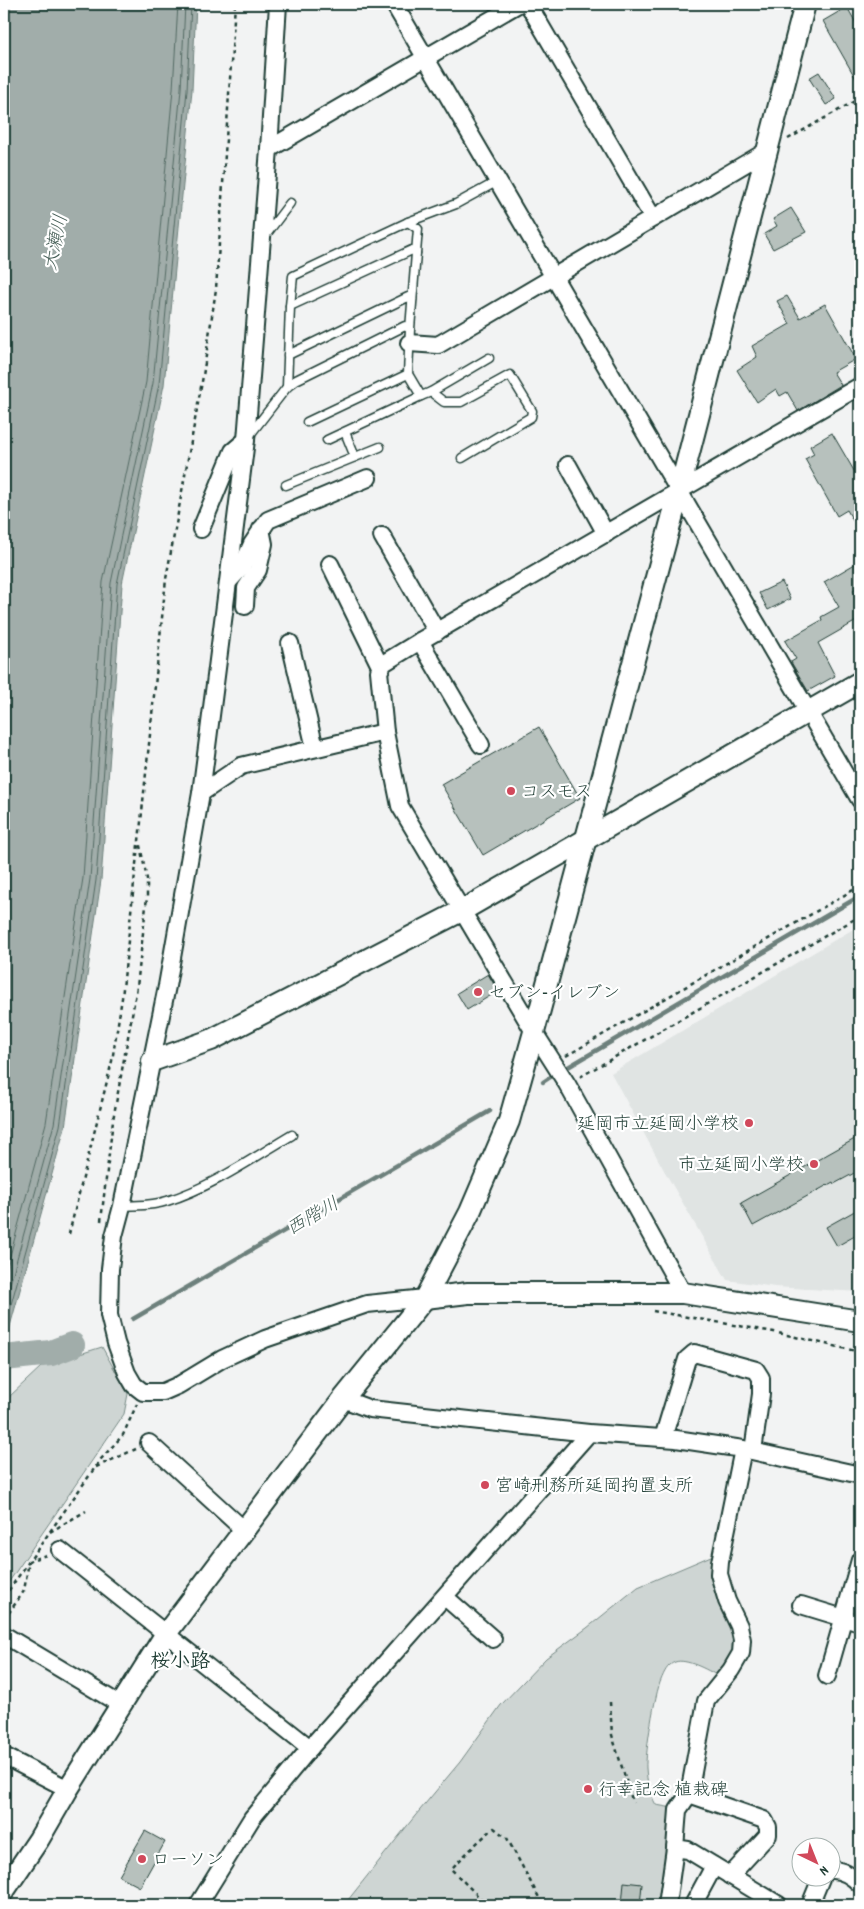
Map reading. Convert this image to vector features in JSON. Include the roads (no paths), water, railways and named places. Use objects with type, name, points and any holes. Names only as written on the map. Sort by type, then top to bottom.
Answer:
[{"type":"street","points":[[278,4],[270,149],[246,440],[201,793],[152,1061],[114,1236],[108,1288],[109,1315],[116,1343],[127,1372],[134,1385],[143,1392],[163,1392],[179,1385],[222,1359],[265,1339],[367,1304],[468,1292],[683,1293],[860,1322]]},
{"type":"street","points":[[394,4],[860,798]]},
{"type":"street","points":[[270,149],[424,57],[518,4]]},
{"type":"street","points":[[528,4],[653,218]]},
{"type":"street","points":[[4,1891],[39,1839],[68,1789],[165,1635],[343,1399],[425,1298],[470,1212],[509,1121],[679,492],[805,4]]},
{"type":"street","points":[[410,336],[438,345],[767,151]]},
{"type":"street","points":[[683,1293],[567,1084],[534,1032],[400,806],[385,732],[379,671],[384,663],[420,641],[860,386]]},
{"type":"street","points":[[201,529],[233,452],[246,440]]},
{"type":"street","points":[[568,465],[606,534]]},
{"type":"street","points":[[229,581],[242,567],[261,529],[268,520],[368,478]]},
{"type":"street","points":[[245,606],[246,588],[258,570],[264,544],[261,529]]},
{"type":"street","points":[[382,536],[437,632]]},
{"type":"street","points":[[330,564],[381,668]]},
{"type":"street","points":[[420,641],[480,745]]},
{"type":"street","points":[[290,643],[315,748]]},
{"type":"street","points":[[152,1061],[211,1040],[463,910],[860,682]]},
{"type":"street","points":[[201,793],[241,766],[385,732]]},
{"type":"street","points":[[663,1438],[686,1359],[694,1352],[756,1370],[761,1378],[760,1394],[720,1562],[719,1574],[727,1600],[739,1626],[742,1640],[741,1652],[731,1670],[706,1701],[690,1794],[678,1810],[675,1848],[666,1905]]},
{"type":"street","points":[[343,1399],[370,1409],[589,1433],[663,1438],[748,1450],[860,1476]]},
{"type":"street","points":[[198,1905],[252,1818],[310,1748],[589,1433]]},
{"type":"street","points":[[149,1443],[244,1530]]},
{"type":"street","points":[[60,1550],[310,1748]]},
{"type":"street","points":[[827,1676],[860,1560]]},
{"type":"street","points":[[445,1597],[492,1639]]},
{"type":"street","points":[[801,1605],[860,1623]]},
{"type":"street","points":[[4,1635],[121,1705]]},
{"type":"street","points":[[4,1756],[68,1789]]},
{"type":"street","points":[[690,1794],[764,1820],[768,1827],[768,1835],[730,1876]]},
{"type":"street","points":[[675,1848],[688,1850],[779,1905]]},
{"type":"street","points":[[693,1905],[714,1866]]},
{"type":"street","points":[[842,1871],[852,1876],[860,1884]]},
{"type":"street","points":[[810,1905],[818,1886]]},
{"type":"lane","points":[[287,387],[290,306],[294,276],[408,222],[456,204],[498,181]]},
{"type":"lane","points":[[262,239],[290,203]]},
{"type":"lane","points":[[408,222],[418,229],[408,374],[421,396]]},
{"type":"lane","points":[[290,306],[412,250],[416,253]]},
{"type":"lane","points":[[288,355],[408,297],[412,300]]},
{"type":"lane","points":[[246,440],[287,387],[296,380],[405,326],[410,336]]},
{"type":"lane","points":[[328,440],[431,392],[489,358]]},
{"type":"lane","points":[[307,422],[408,374]]},
{"type":"lane","points":[[431,392],[444,402],[461,402],[510,375],[532,411],[531,417],[462,458]]},
{"type":"lane","points":[[345,432],[356,457]]},
{"type":"lane","points":[[286,485],[380,447]]},
{"type":"lane","points":[[122,1206],[150,1205],[168,1201],[213,1181],[292,1135]]},
{"type":"water","name":"大瀬川","points":[[4,4],[196,4],[192,90],[164,385],[122,584],[101,880],[65,1127],[4,1348]]},
{"type":"waterway","points":[[563,1070],[860,896]]},
{"type":"waterway","points":[[543,1082],[552,1076]]},
{"type":"waterway","name":"西階川","points":[[133,1319],[490,1111]]},
{"type":"waterway","name":"西階川","points":[[4,1358],[51,1353],[72,1345]]},
{"type":"place","name":"コスモス","points":[[511,791]]},
{"type":"place","name":"セブン-イレブン","points":[[478,992]]},
{"type":"place","name":"延岡市立延岡小学校","points":[[749,1123]]},
{"type":"place","name":"市立延岡小学校","points":[[814,1164]]},
{"type":"place","name":"宮崎刑務所延岡拘置支所","points":[[485,1485]]},
{"type":"place","name":"行幸記念 植栽碑","points":[[588,1789]]},
{"type":"place","name":"ローソン","points":[[142,1859]]},
{"type":"district","name":"桜小路","points":[[180,1660]]}]
